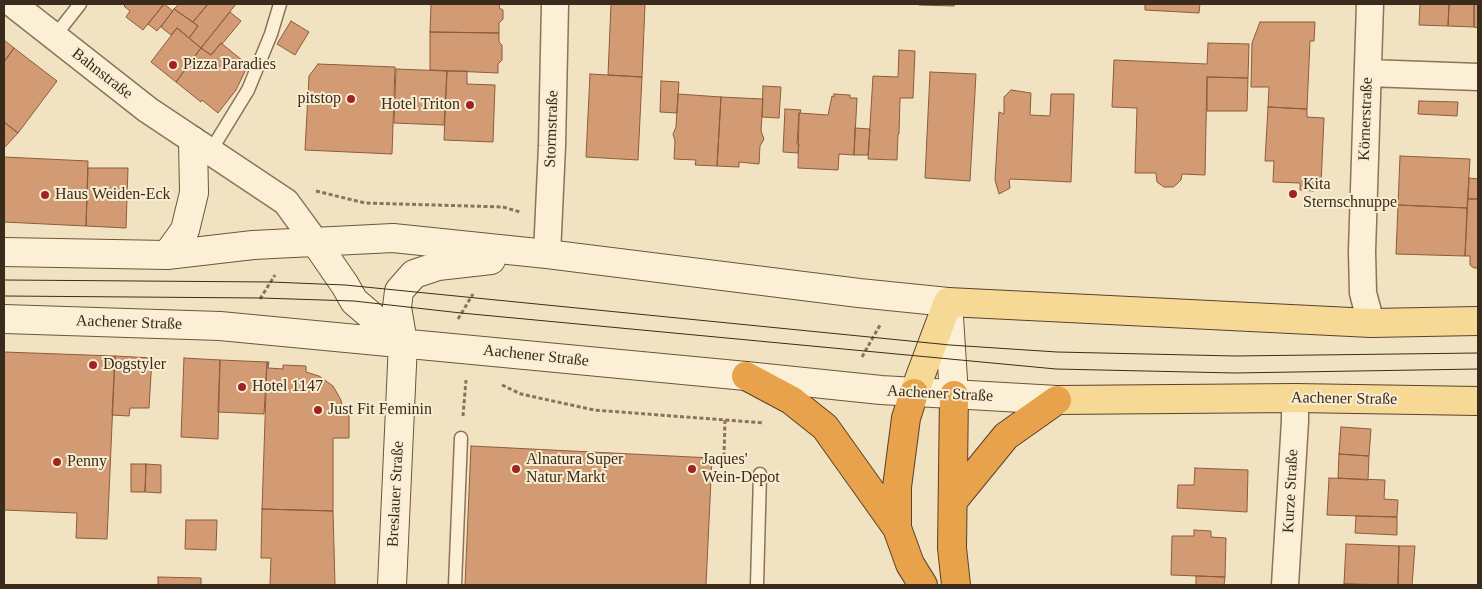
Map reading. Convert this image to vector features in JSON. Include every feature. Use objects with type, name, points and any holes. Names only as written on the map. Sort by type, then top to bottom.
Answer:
[{"type":"highway","points":[[746,376],[791,400],[825,427],[897,528],[910,564],[923,585]]},
{"type":"highway","points":[[897,528],[897,487],[906,418],[914,393]]},
{"type":"highway","points":[[954,395],[952,548],[956,585]]},
{"type":"highway","points":[[953,501],[1006,436],[1057,400]]},
{"type":"main road","points":[[167,255],[186,230],[202,146]]},
{"type":"main road","points":[[4,252],[167,255],[253,245],[393,238],[547,254],[859,293],[948,302],[1371,323],[1478,321]]},
{"type":"main road","points":[[316,243],[354,301],[403,344]]},
{"type":"main road","points":[[403,344],[397,306],[399,291],[414,274],[438,266],[547,254]]},
{"type":"main road","points":[[914,393],[948,302]]},
{"type":"main road","points":[[948,302],[954,395]]},
{"type":"main road","name":"Aachener Straße","points":[[4,319],[220,326],[914,393],[1057,400],[1295,398],[1478,401]]},
{"type":"main road","name":"Breslauer Straße","points":[[392,585],[403,344]]},
{"type":"street","name":"Bahnstraße","points":[[13,4],[148,110],[286,202],[316,243]]},
{"type":"street","name":"Stormstraße","points":[[547,254],[552,146],[555,4]]},
{"type":"street","name":"Körnerstraße","points":[[1370,4],[1362,251],[1363,293],[1371,323]]},
{"type":"street","points":[[1368,73],[1478,77]]},
{"type":"street","name":"Kurze Straße","points":[[1285,585],[1295,398]]},
{"type":"lane","points":[[54,37],[80,4]]},
{"type":"lane","points":[[202,146],[248,90],[280,4]]},
{"type":"lane","points":[[455,585],[461,438]]},
{"type":"lane","points":[[757,585],[760,474]]},
{"type":"path","points":[[256,304],[279,269]]},
{"type":"path","points":[[858,364],[880,325]]},
{"type":"path","points":[[461,438],[467,372]]},
{"type":"path","points":[[725,420],[724,456],[760,458],[760,474]]},
{"type":"building","points":[[126,4],[164,4],[143,30],[126,17],[130,11],[124,6]]},
{"type":"building","points":[[164,4],[173,11],[157,31],[148,24]]},
{"type":"building","points":[[179,4],[208,4],[193,22],[174,9]]},
{"type":"building","points":[[208,4],[236,4],[201,48],[189,38],[198,26],[193,22]]},
{"type":"building","points":[[431,4],[500,4],[499,8],[503,10],[503,19],[499,23],[499,33],[430,32]]},
{"type":"building","points":[[611,4],[645,4],[642,77],[608,75]]},
{"type":"building","points":[[919,4],[955,4],[954,6]]},
{"type":"building","points":[[1145,4],[1200,4],[1199,13],[1145,10]]},
{"type":"building","points":[[1420,4],[1449,4],[1448,26],[1419,25]]},
{"type":"building","points":[[1449,4],[1474,4],[1474,27],[1448,26]]},
{"type":"building","points":[[1474,4],[1478,4],[1478,28],[1474,27]]},
{"type":"building","points":[[174,9],[198,26],[189,38],[177,28],[171,35],[161,27]]},
{"type":"building","points":[[230,12],[241,21],[211,55],[201,48]]},
{"type":"building","points":[[291,21],[309,32],[295,55],[277,44]]},
{"type":"building","points":[[1260,22],[1315,22],[1314,41],[1310,41],[1307,109],[1268,107],[1269,87],[1251,87],[1252,43]]},
{"type":"building","points":[[177,28],[201,48],[176,82],[151,62]]},
{"type":"building","points":[[430,32],[499,33],[499,42],[502,45],[502,60],[498,64],[498,73],[430,70]]},
{"type":"building","points":[[4,40],[14,48],[4,62]]},
{"type":"building","points":[[221,43],[248,65],[236,90],[218,113],[176,82],[201,48],[211,55]]},
{"type":"building","points":[[1208,43],[1249,44],[1248,78],[1207,77],[1205,175],[1182,174],[1181,180],[1173,187],[1164,187],[1157,182],[1156,173],[1135,173],[1137,108],[1112,107],[1114,60],[1207,64]]},
{"type":"building","points":[[14,48],[57,81],[18,133],[4,122],[4,62]]},
{"type":"building","points":[[899,50],[915,51],[913,98],[900,98],[897,160],[868,159],[873,76],[898,77]]},
{"type":"building","name":"pitstop","points":[[318,64],[395,67],[392,154],[305,150],[309,76]]},
{"type":"building","points":[[396,69],[447,71],[444,125],[394,123]]},
{"type":"building","name":"Hotel Triton","points":[[447,71],[467,71],[467,84],[495,85],[493,142],[444,140]]},
{"type":"building","points":[[930,72],[976,74],[970,181],[925,178]]},
{"type":"building","points":[[590,74],[642,77],[638,160],[586,157]]},
{"type":"building","points":[[1207,77],[1248,78],[1247,111],[1207,111]]},
{"type":"building","points":[[661,81],[679,82],[677,113],[660,112]]},
{"type":"building","points":[[763,86],[781,87],[779,118],[762,117]]},
{"type":"building","points":[[1011,90],[1031,93],[1030,115],[1050,116],[1051,94],[1074,94],[1071,182],[1011,179],[1009,180],[1010,188],[999,194],[995,180],[999,112],[1004,114],[1004,97]]},
{"type":"building","points":[[678,94],[721,97],[717,166],[695,165],[696,160],[674,159],[675,141],[673,134],[676,127]]},
{"type":"building","points":[[834,94],[850,95],[850,98],[857,98],[854,155],[839,154],[838,170],[798,168],[799,113],[828,115]]},
{"type":"building","points":[[721,97],[763,99],[761,131],[764,139],[760,146],[759,164],[739,162],[739,167],[717,166]]},
{"type":"building","points":[[1419,101],[1458,102],[1457,116],[1418,114]]},
{"type":"building","points":[[1268,107],[1307,109],[1307,117],[1324,118],[1321,185],[1315,184],[1314,191],[1300,190],[1300,183],[1273,182],[1274,161],[1265,161]]},
{"type":"building","points":[[785,109],[801,110],[799,113],[798,153],[783,152]]},
{"type":"building","points":[[4,124],[18,133],[4,148]]},
{"type":"building","points":[[855,128],[870,129],[868,155],[854,155]]},
{"type":"building","points":[[1400,156],[1470,159],[1467,208],[1398,205]]},
{"type":"building","name":"Haus Weiden-Eck","points":[[4,157],[88,161],[86,226],[4,222]]},
{"type":"building","points":[[88,168],[128,168],[126,228],[86,226]]},
{"type":"building","points":[[1469,178],[1478,179],[1478,199],[1468,199]]},
{"type":"building","points":[[1468,199],[1478,199],[1478,268],[1470,265],[1470,256],[1465,256]]},
{"type":"building","points":[[1398,205],[1467,208],[1465,256],[1396,254]]},
{"type":"building","name":"Penny","points":[[4,352],[115,356],[107,539],[76,538],[77,513],[4,510]]},
{"type":"building","points":[[115,356],[152,358],[149,408],[130,408],[129,416],[112,415]]},
{"type":"building","points":[[184,358],[220,360],[218,439],[181,437]]},
{"type":"building","name":"Hotel 1147","points":[[220,360],[267,362],[264,414],[218,412]]},
{"type":"building","points":[[267,362],[269,362],[268,368],[283,369],[283,365],[306,366],[306,372],[319,376],[333,386],[341,400],[343,413],[349,413],[349,438],[333,438],[333,511],[262,509]]},
{"type":"building","points":[[1341,427],[1371,429],[1369,456],[1339,454]]},
{"type":"building","points":[[471,446],[712,458],[706,585],[465,585]]},
{"type":"building","points":[[1339,454],[1369,456],[1368,480],[1338,478]]},
{"type":"building","points":[[131,464],[146,464],[145,492],[131,492]]},
{"type":"building","points":[[146,464],[161,465],[161,493],[145,492]]},
{"type":"building","points":[[1195,468],[1248,470],[1247,512],[1177,508],[1178,485],[1194,485]]},
{"type":"building","points":[[1329,478],[1385,480],[1384,499],[1398,500],[1397,517],[1327,515]]},
{"type":"building","points":[[262,509],[333,511],[335,585],[270,585],[271,558],[261,558]]},
{"type":"building","points":[[1356,516],[1397,517],[1397,535],[1355,533]]},
{"type":"building","points":[[186,520],[217,520],[216,550],[185,549]]},
{"type":"building","points":[[1194,530],[1211,531],[1211,537],[1226,538],[1225,577],[1171,575],[1172,536],[1194,536]]},
{"type":"building","points":[[1346,544],[1399,546],[1398,585],[1344,584]]},
{"type":"building","points":[[1399,546],[1415,546],[1412,585],[1398,585]]},
{"type":"building","points":[[1196,576],[1225,577],[1224,585],[1196,585]]},
{"type":"building","points":[[158,577],[201,578],[201,585],[158,585]]},
{"type":"building","points":[[1344,584],[1379,585],[1344,585]]},
{"type":"tram line","points":[[4,280],[271,282],[345,285],[950,345],[1057,352],[1235,356],[1478,353]]},
{"type":"tram line","points":[[4,296],[261,298],[354,301],[461,313],[1056,369],[1235,373],[1478,369]]},
{"type":"place","name":"Pizza Paradies","points":[[173,65]]},
{"type":"place","name":"pitstop","points":[[351,99]]},
{"type":"place","name":"Hotel Triton","points":[[470,105]]},
{"type":"place","name":"Kita Sternschnuppe","points":[[1293,194]]},
{"type":"place","name":"Haus Weiden-Eck","points":[[45,195]]},
{"type":"place","name":"Dogstyler","points":[[93,365]]},
{"type":"place","name":"Hotel 1147","points":[[242,387]]},
{"type":"place","name":"Just Fit Feminin","points":[[318,410]]},
{"type":"place","name":"Penny","points":[[57,462]]},
{"type":"place","name":"Alnatura Super Natur Markt","points":[[516,469]]},
{"type":"place","name":"Jaques' Wein-Depot","points":[[692,469]]}]
